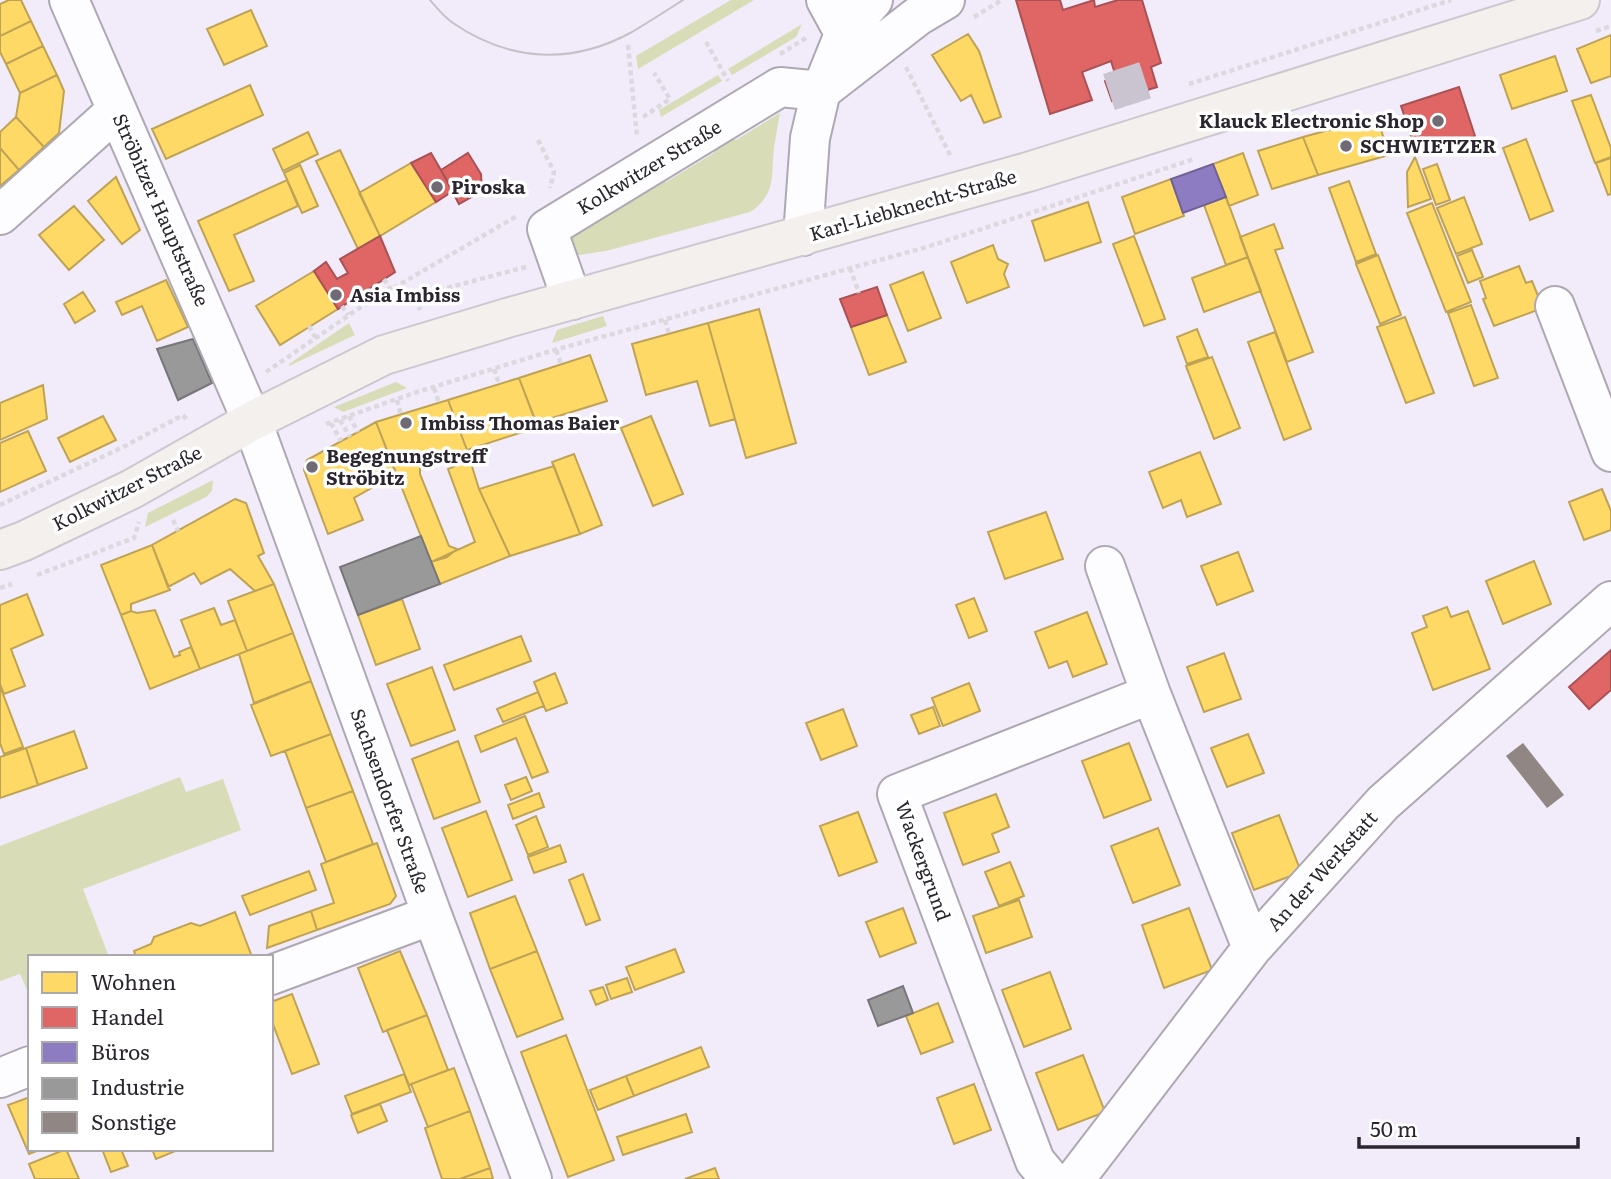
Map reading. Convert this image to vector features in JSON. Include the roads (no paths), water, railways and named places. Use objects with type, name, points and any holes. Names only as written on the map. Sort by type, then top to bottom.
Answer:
[{"type":"main road","name":"Karl-Liebknecht-Straße","points":[[252,421],[384,355],[1583,17]]},
{"type":"main road","name":"Kolkwitzer Straße","points":[[0,550],[132,489],[252,421]]},
{"type":"street","name":"Ströbitzer Hauptstraße","points":[[69,0],[252,421]]},
{"type":"street","points":[[825,0],[851,47]]},
{"type":"street","points":[[803,236],[810,138],[821,91],[851,47],[873,0]]},
{"type":"street","points":[[851,47],[918,16],[956,11]]},
{"type":"street","name":"Kolkwitzer Straße","points":[[572,300],[547,229],[780,87],[821,91]]},
{"type":"street","points":[[0,215],[117,110]]},
{"type":"street","points":[[1555,306],[1611,452]]},
{"type":"street","name":"Sachsendorfer Straße","points":[[252,421],[432,915],[532,1179]]},
{"type":"street","points":[[1105,566],[1152,694],[1252,948]]},
{"type":"street","name":"An der Werkstatt","points":[[1075,1179],[1252,948],[1383,803],[1611,601]]},
{"type":"street","name":"Wackergrund","points":[[1050,1179],[1035,1161],[897,794],[1152,694]]},
{"type":"street","points":[[273,974],[432,915]]},
{"type":"street","points":[[0,1078],[28,1067]]},
{"type":"tunnel","points":[[1109,92],[1155,77]]},
{"type":"tram line","points":[[430,0],[450,21],[475,36],[497,46],[541,55],[587,50],[609,43],[683,0]]},
{"type":"place","name":"Klauck Electronic Shop","points":[[1438,121]]},
{"type":"place","name":"SCHWIETZER","points":[[1346,146]]},
{"type":"place","name":"Piroska","points":[[437,187]]},
{"type":"place","name":"Asia Imbiss","points":[[336,295]]},
{"type":"place","name":"Imbiss Thomas Baier","points":[[406,423]]},
{"type":"place","name":"Begegnungstreff Ströbitz","points":[[312,467]]}]
